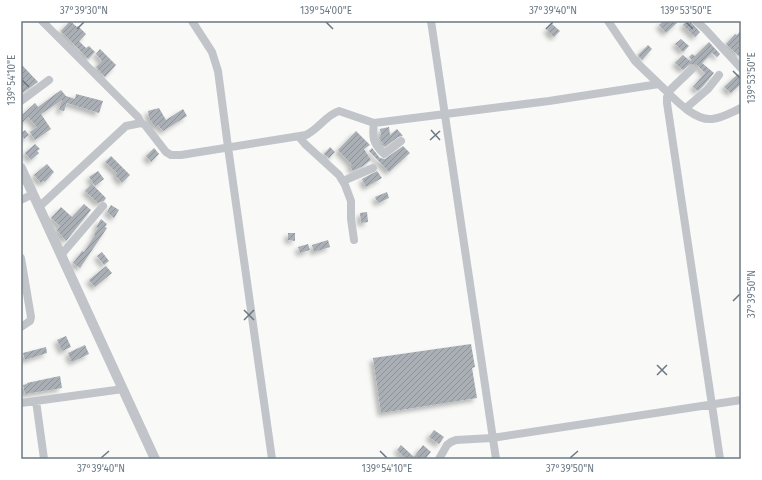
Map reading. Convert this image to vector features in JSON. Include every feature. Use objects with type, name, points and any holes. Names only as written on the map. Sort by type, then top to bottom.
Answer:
[{"type":"street","points":[[42,21],[138,117],[162,149],[171,155],[181,155],[299,137],[310,133],[339,111],[374,123],[549,101],[659,84]]},
{"type":"street","points":[[192,21],[212,52],[217,64],[272,459]]},
{"type":"street","points":[[432,21],[496,459]]},
{"type":"street","points":[[608,21],[634,61],[686,108],[698,116],[711,119],[718,118],[741,108]]},
{"type":"street","points":[[696,21],[741,68]]},
{"type":"street","points":[[692,69],[669,93],[667,103],[720,459]]},
{"type":"street","points":[[686,108],[708,90],[719,76]]},
{"type":"street","points":[[21,101],[49,80]]},
{"type":"street","points":[[39,207],[126,126],[141,123]]},
{"type":"street","points":[[374,123],[373,139],[377,147],[384,154],[401,141]]},
{"type":"street","points":[[299,137],[335,171],[343,182],[350,201],[354,240]]},
{"type":"street","points":[[21,168],[155,459]]},
{"type":"street","points":[[343,182],[373,168]]},
{"type":"street","points":[[21,200],[33,194]]},
{"type":"street","points":[[62,255],[103,206]]},
{"type":"street","points":[[21,258],[31,317],[30,321],[21,327]]},
{"type":"street","points":[[21,403],[123,389]]},
{"type":"street","points":[[439,459],[447,445],[456,440],[492,438],[741,400]]},
{"type":"street","points":[[36,401],[44,459]]},
{"type":"building","points":[[70,21],[86,34],[79,41],[86,48],[89,46],[95,52],[88,59],[61,31]]},
{"type":"building","points":[[664,21],[679,21],[666,33],[659,25]]},
{"type":"building","points":[[687,21],[690,21],[700,32],[695,37],[683,25]]},
{"type":"building","points":[[552,24],[560,31],[554,37],[547,30]]},
{"type":"building","points":[[741,30],[741,44],[739,47],[741,49],[741,58],[726,44]]},
{"type":"building","points":[[681,39],[689,46],[683,52],[675,44]]},
{"type":"building","points":[[709,42],[720,54],[717,57],[712,53],[702,63],[714,73],[698,91],[693,87],[705,73],[696,64],[690,64],[683,70],[675,63],[683,55],[690,61],[692,60],[689,57],[692,54],[695,56]]},
{"type":"building","points":[[648,45],[652,49],[642,60],[638,55]]},
{"type":"building","points":[[100,49],[116,65],[105,77],[96,67],[102,61],[96,54]]},
{"type":"building","points":[[21,64],[38,82],[21,94]]},
{"type":"building","points":[[738,74],[741,78],[741,84],[731,93],[724,87]]},
{"type":"building","points":[[61,90],[66,96],[75,99],[76,94],[103,101],[99,113],[67,103],[64,111],[59,110],[62,100],[41,114],[51,129],[35,140],[30,132],[37,127],[28,117],[21,124],[21,116],[35,103],[38,107]]},
{"type":"building","points":[[159,108],[166,120],[183,109],[187,116],[163,131],[158,125],[155,127],[149,118],[148,111]]},
{"type":"building","points":[[389,127],[390,135],[397,129],[403,136],[398,137],[385,147],[379,138],[381,135],[380,129]]},
{"type":"building","points":[[25,130],[29,135],[24,139],[21,133]]},
{"type":"building","points":[[356,131],[370,145],[364,149],[371,160],[353,171],[350,166],[352,165],[338,150]]},
{"type":"building","points":[[35,144],[40,149],[37,151],[39,153],[31,160],[25,153]]},
{"type":"building","points":[[403,146],[410,153],[389,172],[369,151],[372,148],[380,158],[385,159]]},
{"type":"building","points":[[330,147],[335,152],[329,158],[324,154]]},
{"type":"building","points":[[154,148],[159,154],[151,162],[146,156]]},
{"type":"building","points":[[111,156],[130,175],[122,183],[115,175],[117,173],[105,162]]},
{"type":"building","points":[[47,164],[54,172],[45,182],[43,181],[41,183],[34,175]]},
{"type":"building","points":[[98,171],[104,179],[95,186],[89,177]]},
{"type":"building","points":[[377,171],[382,178],[366,187],[362,179]]},
{"type":"building","points":[[92,184],[106,198],[104,201],[98,203],[85,191]]},
{"type":"building","points":[[387,192],[389,198],[378,203],[375,197]]},
{"type":"building","points":[[84,204],[91,210],[66,241],[57,230],[60,226],[51,218],[61,207],[72,217]]},
{"type":"building","points":[[111,205],[119,210],[114,218],[107,212]]},
{"type":"building","points":[[367,212],[368,222],[361,223],[360,213]]},
{"type":"building","points":[[101,219],[107,224],[105,227],[107,228],[80,268],[73,263],[82,251],[84,252],[95,235],[94,234],[98,228],[96,227]]},
{"type":"building","points":[[288,233],[295,233],[295,241],[288,240]]},
{"type":"building","points":[[328,240],[330,247],[314,252],[312,245]]},
{"type":"building","points":[[308,244],[310,250],[300,253],[298,247]]},
{"type":"building","points":[[102,252],[109,261],[104,265],[97,256]]},
{"type":"building","points":[[106,266],[112,273],[95,287],[89,280]]},
{"type":"building","points":[[66,336],[71,347],[62,351],[57,340]]},
{"type":"building","points":[[471,344],[475,367],[472,368],[477,398],[381,413],[373,358]]},
{"type":"building","points":[[85,345],[89,354],[72,362],[68,353]]},
{"type":"building","points":[[46,347],[47,353],[25,360],[23,353]]},
{"type":"building","points":[[60,376],[62,388],[25,394],[23,385]]},
{"type":"building","points":[[434,430],[444,437],[439,444],[429,437]]},
{"type":"building","points":[[401,445],[414,457],[423,445],[431,452],[425,459],[406,459],[397,450]]}]
